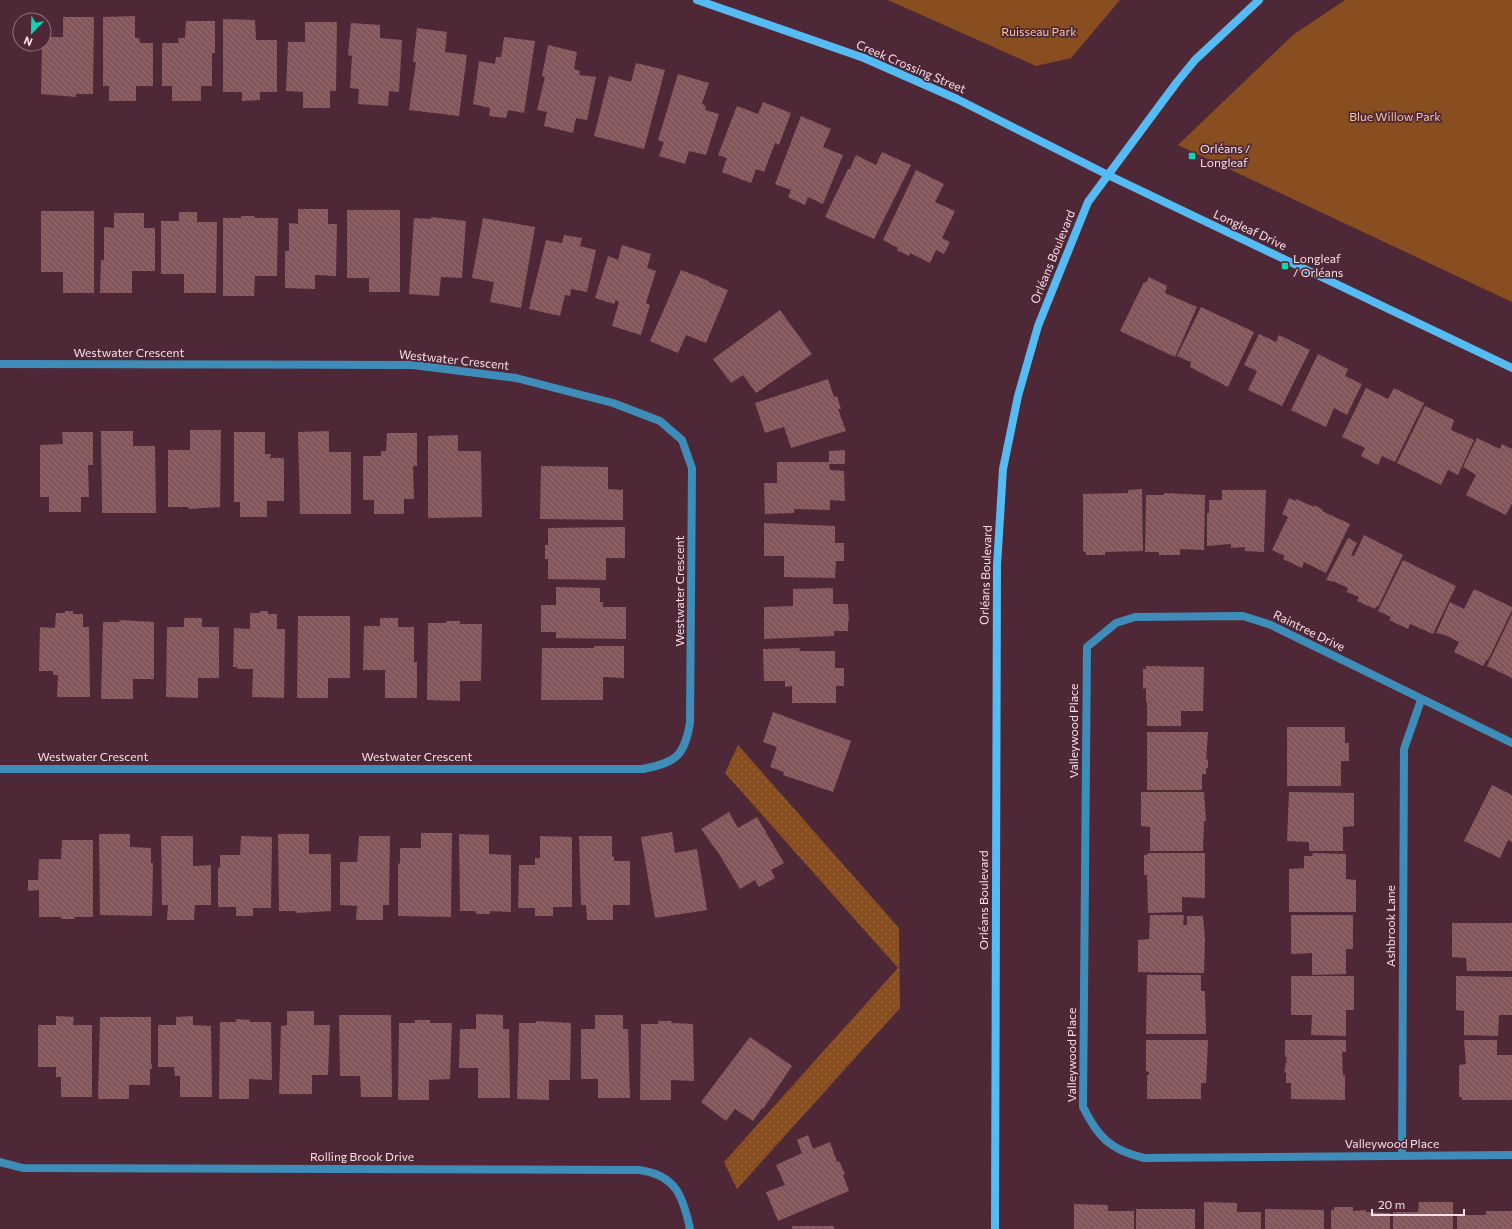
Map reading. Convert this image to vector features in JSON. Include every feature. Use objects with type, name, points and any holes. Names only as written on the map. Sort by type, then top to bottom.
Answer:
[{"type":"main road","name":"Creek Crossing Street","points":[[697,0],[864,58],[957,99],[1108,175]]},
{"type":"main road","name":"Orléans Boulevard","points":[[995,1229],[997,566],[1003,469],[1018,396],[1038,326],[1088,202],[1164,98],[1190,66],[1259,0]]},
{"type":"main road","name":"Longleaf Drive","points":[[1108,175],[1512,368]]},
{"type":"street","name":"Westwater Crescent","points":[[0,364],[412,365],[516,378],[613,404],[660,421],[682,440],[692,468],[690,723],[687,742],[677,758],[661,766],[643,770],[0,769]]},
{"type":"street","name":"Raintree Drive","points":[[1086,647],[1116,623],[1135,616],[1243,616],[1271,625],[1421,700],[1512,743]]},
{"type":"street","name":"Valleywood Place","points":[[1086,647],[1083,1107],[1093,1127],[1109,1144],[1125,1153],[1144,1158],[1512,1155]]},
{"type":"street","name":"Ashbrook Lane","points":[[1402,1155],[1404,749],[1421,700]]},
{"type":"street","name":"Rolling Brook Drive","points":[[0,1162],[23,1168],[639,1170],[654,1172],[667,1179],[679,1192],[685,1205],[690,1229]]},
{"type":"green space","name":"Ruisseau Park","points":[[888,0],[1120,0],[1071,58],[1036,66]]},
{"type":"green space","name":"Blue Willow Park","points":[[1345,0],[1512,0],[1512,302],[1178,145],[1293,35]]},
{"type":"green space","points":[[738,745],[899,928],[900,1008],[737,1189],[724,1162],[898,968],[725,773]]},
{"type":"building","points":[[135,16],[135,38],[139,38],[140,43],[153,43],[153,86],[136,86],[136,101],[109,101],[109,86],[103,86],[103,17]]},
{"type":"building","points":[[63,17],[94,17],[93,94],[76,94],[76,97],[41,94],[42,52],[52,52],[52,37],[63,37]]},
{"type":"building","points":[[223,19],[255,20],[256,40],[277,40],[277,92],[260,92],[260,100],[242,101],[242,92],[223,92]]},
{"type":"building","points":[[186,21],[215,21],[215,53],[212,53],[212,86],[201,86],[201,101],[172,101],[172,86],[162,86],[162,43],[179,43],[178,38],[185,38]]},
{"type":"building","points":[[305,22],[337,22],[336,91],[330,91],[330,108],[303,108],[303,92],[286,91],[288,42],[305,42]]},
{"type":"building","points":[[351,23],[380,25],[380,38],[402,40],[399,92],[389,91],[388,106],[358,104],[359,89],[350,88],[352,56],[348,55]]},
{"type":"building","points":[[417,28],[447,32],[445,52],[467,55],[459,116],[409,110],[416,62],[413,62]]},
{"type":"building","points":[[504,37],[535,41],[524,113],[508,110],[506,118],[489,116],[490,108],[473,104],[479,61],[495,64],[496,57],[501,57]]},
{"type":"building","points":[[548,45],[577,52],[574,69],[580,71],[579,75],[596,77],[587,120],[576,118],[573,133],[544,126],[547,112],[537,110],[545,77],[542,76]]},
{"type":"building","points":[[636,63],[665,70],[644,149],[594,136],[609,76],[631,82]]},
{"type":"building","points":[[678,74],[709,83],[702,103],[706,107],[705,110],[719,114],[706,155],[689,151],[685,164],[659,156],[664,142],[658,140]]},
{"type":"building","points":[[763,102],[791,113],[779,145],[775,143],[764,172],[756,169],[751,183],[722,172],[727,158],[718,155],[737,106],[758,114]]},
{"type":"building","points":[[801,116],[831,129],[823,147],[843,155],[823,204],[808,197],[805,205],[788,197],[791,190],[775,184]]},
{"type":"building","points":[[882,152],[911,165],[874,239],[825,217],[856,155],[876,165]]},
{"type":"building","points":[[916,170],[944,184],[935,202],[955,211],[942,238],[950,242],[944,254],[936,250],[930,263],[910,253],[909,256],[883,240]]},
{"type":"building","points":[[298,209],[328,209],[328,224],[337,224],[336,276],[315,275],[315,289],[285,288],[285,251],[289,251],[289,223],[298,224]]},
{"type":"building","points":[[347,210],[400,210],[400,292],[369,292],[369,278],[347,278]]},
{"type":"building","points":[[41,211],[94,211],[94,293],[63,293],[63,272],[41,272]]},
{"type":"building","points":[[179,212],[197,212],[197,222],[217,222],[216,293],[184,293],[184,274],[161,274],[161,221],[179,221]]},
{"type":"building","points":[[114,213],[144,213],[144,228],[155,228],[155,271],[132,271],[132,293],[100,293],[101,260],[104,260],[104,227],[114,228]]},
{"type":"building","points":[[241,216],[255,216],[254,218],[278,218],[277,276],[255,276],[254,296],[223,296],[223,218],[241,218]]},
{"type":"building","points":[[431,217],[466,221],[462,278],[441,277],[439,296],[409,294],[414,218],[431,219]]},
{"type":"building","points":[[483,218],[535,227],[521,308],[490,302],[494,282],[472,278]]},
{"type":"building","points":[[564,235],[582,238],[580,246],[596,250],[587,292],[571,289],[570,296],[565,295],[560,316],[529,309],[546,240],[562,243]]},
{"type":"building","points":[[622,245],[651,254],[647,268],[656,271],[646,303],[650,305],[641,335],[612,326],[619,302],[616,300],[614,304],[595,298],[608,256],[618,260]]},
{"type":"building","points":[[681,270],[728,290],[706,343],[686,335],[678,353],[650,341]]},
{"type":"building","points":[[1149,277],[1167,286],[1165,293],[1197,307],[1175,357],[1120,331],[1144,282],[1146,283]]},
{"type":"building","points":[[1201,307],[1254,332],[1228,387],[1190,367],[1191,362],[1177,356]]},
{"type":"building","points":[[780,310],[812,354],[756,393],[743,375],[731,383],[713,359]]},
{"type":"building","points":[[1259,334],[1276,342],[1279,335],[1310,350],[1282,406],[1248,390],[1257,371],[1244,365]]},
{"type":"building","points":[[1318,354],[1348,369],[1345,376],[1362,384],[1347,415],[1334,408],[1326,427],[1291,410]]},
{"type":"building","points":[[828,379],[834,397],[837,396],[841,409],[838,409],[846,431],[791,448],[784,427],[765,433],[755,403]]},
{"type":"building","points":[[1366,388],[1388,399],[1394,388],[1424,403],[1395,462],[1382,456],[1378,465],[1361,456],[1365,448],[1342,437]]},
{"type":"building","points":[[1425,406],[1454,420],[1451,430],[1474,440],[1458,475],[1448,470],[1441,485],[1397,463]]},
{"type":"building","points":[[190,430],[221,430],[220,507],[189,509],[189,507],[168,507],[168,450],[190,450]]},
{"type":"building","points":[[101,431],[133,431],[133,446],[155,446],[156,513],[102,513]]},
{"type":"building","points":[[329,431],[329,452],[351,452],[351,514],[300,514],[298,432]]},
{"type":"building","points":[[62,432],[93,432],[93,465],[88,465],[89,497],[81,497],[81,512],[49,512],[49,497],[40,497],[40,445],[63,444]]},
{"type":"building","points":[[234,432],[265,432],[265,454],[271,454],[270,458],[284,458],[284,501],[267,501],[267,517],[240,517],[240,502],[234,502]]},
{"type":"building","points":[[387,433],[417,433],[417,466],[413,466],[414,499],[404,499],[404,514],[374,514],[374,500],[363,500],[363,456],[381,456],[381,451],[386,451]]},
{"type":"building","points":[[458,435],[458,451],[481,451],[482,517],[428,518],[428,436]]},
{"type":"building","points":[[1477,438],[1500,449],[1502,444],[1512,449],[1512,503],[1506,515],[1466,495],[1476,475],[1463,467]]},
{"type":"building","points":[[845,450],[845,464],[829,464],[830,470],[844,471],[845,501],[830,500],[830,510],[794,509],[794,513],[765,514],[764,483],[777,483],[777,462],[829,462],[829,451]]},
{"type":"building","points":[[541,466],[608,467],[608,489],[623,490],[623,520],[540,519]]},
{"type":"building","points":[[1142,489],[1143,551],[1105,552],[1105,555],[1086,555],[1086,552],[1083,551],[1083,494],[1128,493],[1128,490]]},
{"type":"building","points":[[1222,490],[1266,490],[1264,552],[1245,551],[1245,547],[1231,548],[1231,544],[1207,546],[1207,513],[1209,513],[1209,500],[1222,500]]},
{"type":"building","points":[[1164,493],[1205,495],[1204,550],[1180,549],[1180,555],[1159,555],[1159,552],[1145,552],[1146,495],[1164,495]]},
{"type":"building","points":[[1289,498],[1295,501],[1296,499],[1314,507],[1314,505],[1323,510],[1322,511],[1350,524],[1326,573],[1304,562],[1302,568],[1283,559],[1285,556],[1272,550],[1288,517],[1282,514]]},
{"type":"building","points":[[764,523],[835,526],[835,543],[844,543],[844,561],[836,561],[835,578],[784,577],[784,556],[764,556]]},
{"type":"building","points":[[625,527],[625,558],[606,558],[606,580],[548,579],[548,559],[545,559],[545,545],[548,545],[548,528]]},
{"type":"building","points":[[1364,535],[1403,555],[1378,607],[1376,606],[1375,609],[1357,601],[1359,597],[1347,592],[1348,588],[1326,580],[1348,538],[1357,543],[1351,555],[1354,556]]},
{"type":"building","points":[[1403,560],[1456,586],[1433,634],[1410,624],[1408,629],[1389,620],[1391,617],[1378,611]]},
{"type":"building","points":[[556,587],[600,588],[600,602],[603,602],[603,607],[626,607],[626,639],[556,638],[556,632],[541,632],[541,605],[556,605]]},
{"type":"building","points":[[833,588],[833,604],[848,604],[848,631],[834,631],[834,636],[764,639],[764,607],[793,606],[793,589]]},
{"type":"building","points":[[1474,589],[1512,607],[1512,610],[1488,660],[1487,659],[1483,666],[1454,652],[1459,642],[1445,635],[1436,633],[1450,602],[1464,609]]},
{"type":"building","points":[[65,611],[73,611],[73,614],[83,614],[83,627],[89,627],[90,697],[57,697],[58,675],[53,675],[53,671],[39,671],[40,627],[55,628],[56,613],[65,613]]},
{"type":"building","points":[[260,611],[268,611],[268,614],[277,614],[277,629],[285,629],[284,698],[252,697],[253,669],[237,669],[237,667],[233,667],[234,628],[250,629],[250,613],[260,613]]},
{"type":"building","points":[[1512,614],[1512,678],[1487,666]]},
{"type":"building","points":[[298,616],[350,616],[350,678],[328,678],[328,698],[297,698]]},
{"type":"building","points":[[184,618],[202,618],[202,627],[219,627],[219,678],[198,678],[198,698],[166,697],[167,627],[184,627]]},
{"type":"building","points":[[380,618],[398,618],[398,627],[414,627],[414,662],[417,662],[417,698],[385,698],[385,670],[363,670],[364,626],[380,626]]},
{"type":"building","points":[[119,620],[154,622],[154,679],[133,679],[133,699],[101,699],[103,622],[120,622]]},
{"type":"building","points":[[447,621],[460,621],[460,624],[482,624],[481,681],[460,681],[460,701],[427,700],[428,623],[446,623]]},
{"type":"building","points":[[594,646],[624,646],[624,678],[603,677],[603,700],[541,700],[542,648],[594,648]]},
{"type":"building","points":[[799,648],[800,651],[835,651],[835,668],[844,668],[844,686],[836,686],[836,703],[792,703],[792,686],[785,687],[785,681],[764,681],[763,649]]},
{"type":"building","points":[[1146,666],[1204,667],[1203,711],[1181,711],[1181,726],[1147,726],[1146,688],[1143,689],[1143,669],[1146,669]]},
{"type":"building","points":[[773,712],[851,741],[833,792],[783,775],[784,772],[770,767],[777,747],[763,742]]},
{"type":"building","points":[[1287,727],[1345,727],[1345,743],[1349,743],[1349,761],[1341,761],[1341,786],[1287,786]]},
{"type":"building","points":[[1147,732],[1208,732],[1206,760],[1208,759],[1208,768],[1206,768],[1206,774],[1202,774],[1202,790],[1147,790]]},
{"type":"building","points":[[1492,785],[1512,795],[1512,842],[1508,840],[1500,858],[1464,841]]},
{"type":"building","points":[[1141,792],[1204,792],[1206,821],[1204,821],[1203,851],[1150,851],[1150,827],[1141,826]]},
{"type":"building","points":[[1289,792],[1354,793],[1354,826],[1343,827],[1343,851],[1309,851],[1309,842],[1287,841]]},
{"type":"building","points":[[729,812],[738,828],[757,817],[784,863],[771,870],[775,878],[759,887],[755,880],[740,889],[719,854],[701,829]]},
{"type":"building","points":[[672,832],[675,853],[697,849],[707,910],[655,918],[641,837]]},
{"type":"building","points":[[421,833],[452,833],[451,917],[398,916],[398,863],[400,864],[400,848],[421,848]]},
{"type":"building","points":[[99,834],[130,834],[130,847],[151,848],[151,863],[153,863],[152,916],[100,915]]},
{"type":"building","points":[[278,834],[309,834],[309,854],[331,854],[331,911],[296,913],[295,911],[279,911]]},
{"type":"building","points":[[459,834],[489,835],[489,854],[511,855],[511,912],[490,911],[490,914],[476,914],[475,911],[460,911]]},
{"type":"building","points":[[161,836],[193,836],[193,866],[211,865],[211,905],[195,905],[194,920],[167,920],[168,905],[162,905]]},
{"type":"building","points":[[241,836],[272,837],[271,908],[253,908],[253,916],[236,916],[236,907],[218,907],[218,867],[220,868],[220,855],[240,855]]},
{"type":"building","points":[[359,836],[390,836],[389,905],[383,905],[383,920],[356,920],[357,906],[340,905],[340,862],[357,862]]},
{"type":"building","points":[[540,836],[572,837],[572,907],[553,907],[553,916],[535,916],[535,908],[518,908],[519,865],[535,865],[535,858],[540,858]]},
{"type":"building","points":[[579,836],[612,836],[612,857],[614,856],[614,861],[630,861],[630,905],[613,905],[613,920],[587,920],[586,905],[581,905]]},
{"type":"building","points":[[62,840],[93,840],[93,917],[61,919],[61,917],[39,917],[39,890],[28,891],[28,880],[38,880],[39,859],[61,859]]},
{"type":"building","points":[[1148,853],[1205,853],[1205,898],[1182,897],[1182,912],[1148,913],[1147,875],[1144,875],[1144,855],[1147,855]]},
{"type":"building","points":[[1313,853],[1346,854],[1346,879],[1356,880],[1356,912],[1289,912],[1289,869],[1304,868],[1304,856],[1312,856]]},
{"type":"building","points":[[1150,915],[1184,915],[1183,925],[1187,925],[1187,916],[1203,916],[1205,939],[1204,973],[1138,972],[1138,940],[1149,939]]},
{"type":"building","points":[[1291,915],[1353,915],[1353,949],[1346,949],[1346,974],[1312,975],[1312,953],[1291,954]]},
{"type":"building","points":[[1452,923],[1512,923],[1512,971],[1467,971],[1466,958],[1452,957]]},
{"type":"building","points":[[1147,975],[1201,975],[1201,991],[1205,991],[1206,1034],[1146,1034]]},
{"type":"building","points":[[1291,976],[1354,976],[1354,1010],[1346,1010],[1346,1036],[1311,1035],[1312,1015],[1291,1015]]},
{"type":"building","points":[[1456,976],[1512,977],[1512,1015],[1499,1015],[1498,1036],[1464,1035],[1464,1011],[1456,1010]]},
{"type":"building","points":[[287,1011],[314,1011],[314,1025],[330,1025],[328,1075],[312,1075],[312,1094],[279,1094],[281,1026],[287,1025]]},
{"type":"building","points":[[476,1014],[503,1015],[503,1029],[509,1029],[510,1098],[478,1098],[478,1068],[459,1068],[460,1029],[476,1029]]},
{"type":"building","points":[[339,1015],[391,1015],[392,1097],[361,1097],[360,1076],[340,1076]]},
{"type":"building","points":[[595,1015],[623,1015],[623,1029],[628,1029],[630,1098],[598,1098],[598,1079],[581,1079],[581,1029],[595,1029]]},
{"type":"building","points":[[56,1016],[74,1017],[73,1025],[92,1025],[92,1097],[61,1097],[61,1077],[56,1077],[56,1067],[38,1067],[38,1025],[56,1025]]},
{"type":"building","points":[[193,1016],[193,1025],[211,1026],[212,1097],[180,1097],[180,1076],[175,1076],[174,1067],[158,1067],[158,1025],[176,1025],[176,1017]]},
{"type":"building","points":[[100,1017],[151,1017],[152,1069],[150,1069],[150,1085],[129,1085],[129,1099],[98,1099]]},
{"type":"building","points":[[236,1019],[250,1020],[250,1022],[271,1022],[272,1080],[249,1079],[249,1099],[219,1099],[220,1022],[236,1022]]},
{"type":"building","points":[[415,1020],[430,1020],[430,1023],[452,1023],[450,1079],[429,1080],[429,1100],[398,1100],[399,1023],[415,1023]]},
{"type":"building","points":[[536,1021],[571,1023],[570,1080],[549,1080],[549,1100],[517,1099],[519,1023],[536,1023]]},
{"type":"building","points":[[658,1021],[693,1024],[694,1081],[671,1080],[671,1100],[640,1100],[641,1024],[658,1024]]},
{"type":"building","points":[[750,1037],[792,1066],[763,1109],[762,1108],[753,1121],[735,1109],[726,1121],[701,1102]]},
{"type":"building","points":[[1146,1040],[1208,1040],[1206,1083],[1201,1083],[1201,1099],[1147,1099],[1147,1075],[1149,1075],[1149,1072],[1146,1071]]},
{"type":"building","points":[[1285,1040],[1346,1040],[1346,1052],[1342,1052],[1343,1075],[1345,1075],[1345,1100],[1291,1099],[1291,1083],[1286,1083],[1286,1072],[1284,1073],[1287,1057],[1285,1057]]},
{"type":"building","points":[[1464,1040],[1497,1040],[1497,1055],[1512,1055],[1512,1100],[1462,1100],[1462,1097],[1459,1097],[1459,1065],[1466,1064]]},
{"type":"building","points":[[808,1135],[813,1149],[830,1142],[837,1162],[839,1161],[845,1174],[843,1175],[849,1191],[778,1221],[766,1192],[785,1185],[776,1165],[802,1153],[797,1140]]},
{"type":"building","points":[[1204,1202],[1237,1203],[1237,1212],[1261,1212],[1261,1229],[1204,1229]]},
{"type":"building","points":[[1419,1202],[1453,1202],[1453,1229],[1393,1229],[1393,1212],[1418,1212]]},
{"type":"building","points":[[1074,1204],[1108,1205],[1108,1211],[1134,1211],[1134,1229],[1074,1229]]},
{"type":"building","points":[[1334,1207],[1353,1207],[1353,1211],[1366,1210],[1366,1212],[1390,1213],[1390,1229],[1331,1229],[1331,1210],[1334,1210]]},
{"type":"building","points":[[1136,1209],[1195,1209],[1195,1229],[1136,1229]]},
{"type":"building","points":[[1265,1209],[1324,1210],[1324,1229],[1265,1229]]},
{"type":"building","points":[[1486,1211],[1512,1211],[1512,1229],[1457,1229],[1457,1215],[1486,1215]]},
{"type":"building","points":[[792,1226],[834,1226],[834,1229],[792,1229]]},
{"type":"place","name":"Orléans / Longleaf","points":[[1192,156]]},
{"type":"place","name":"Longleaf / Orléans","points":[[1285,266]]}]
